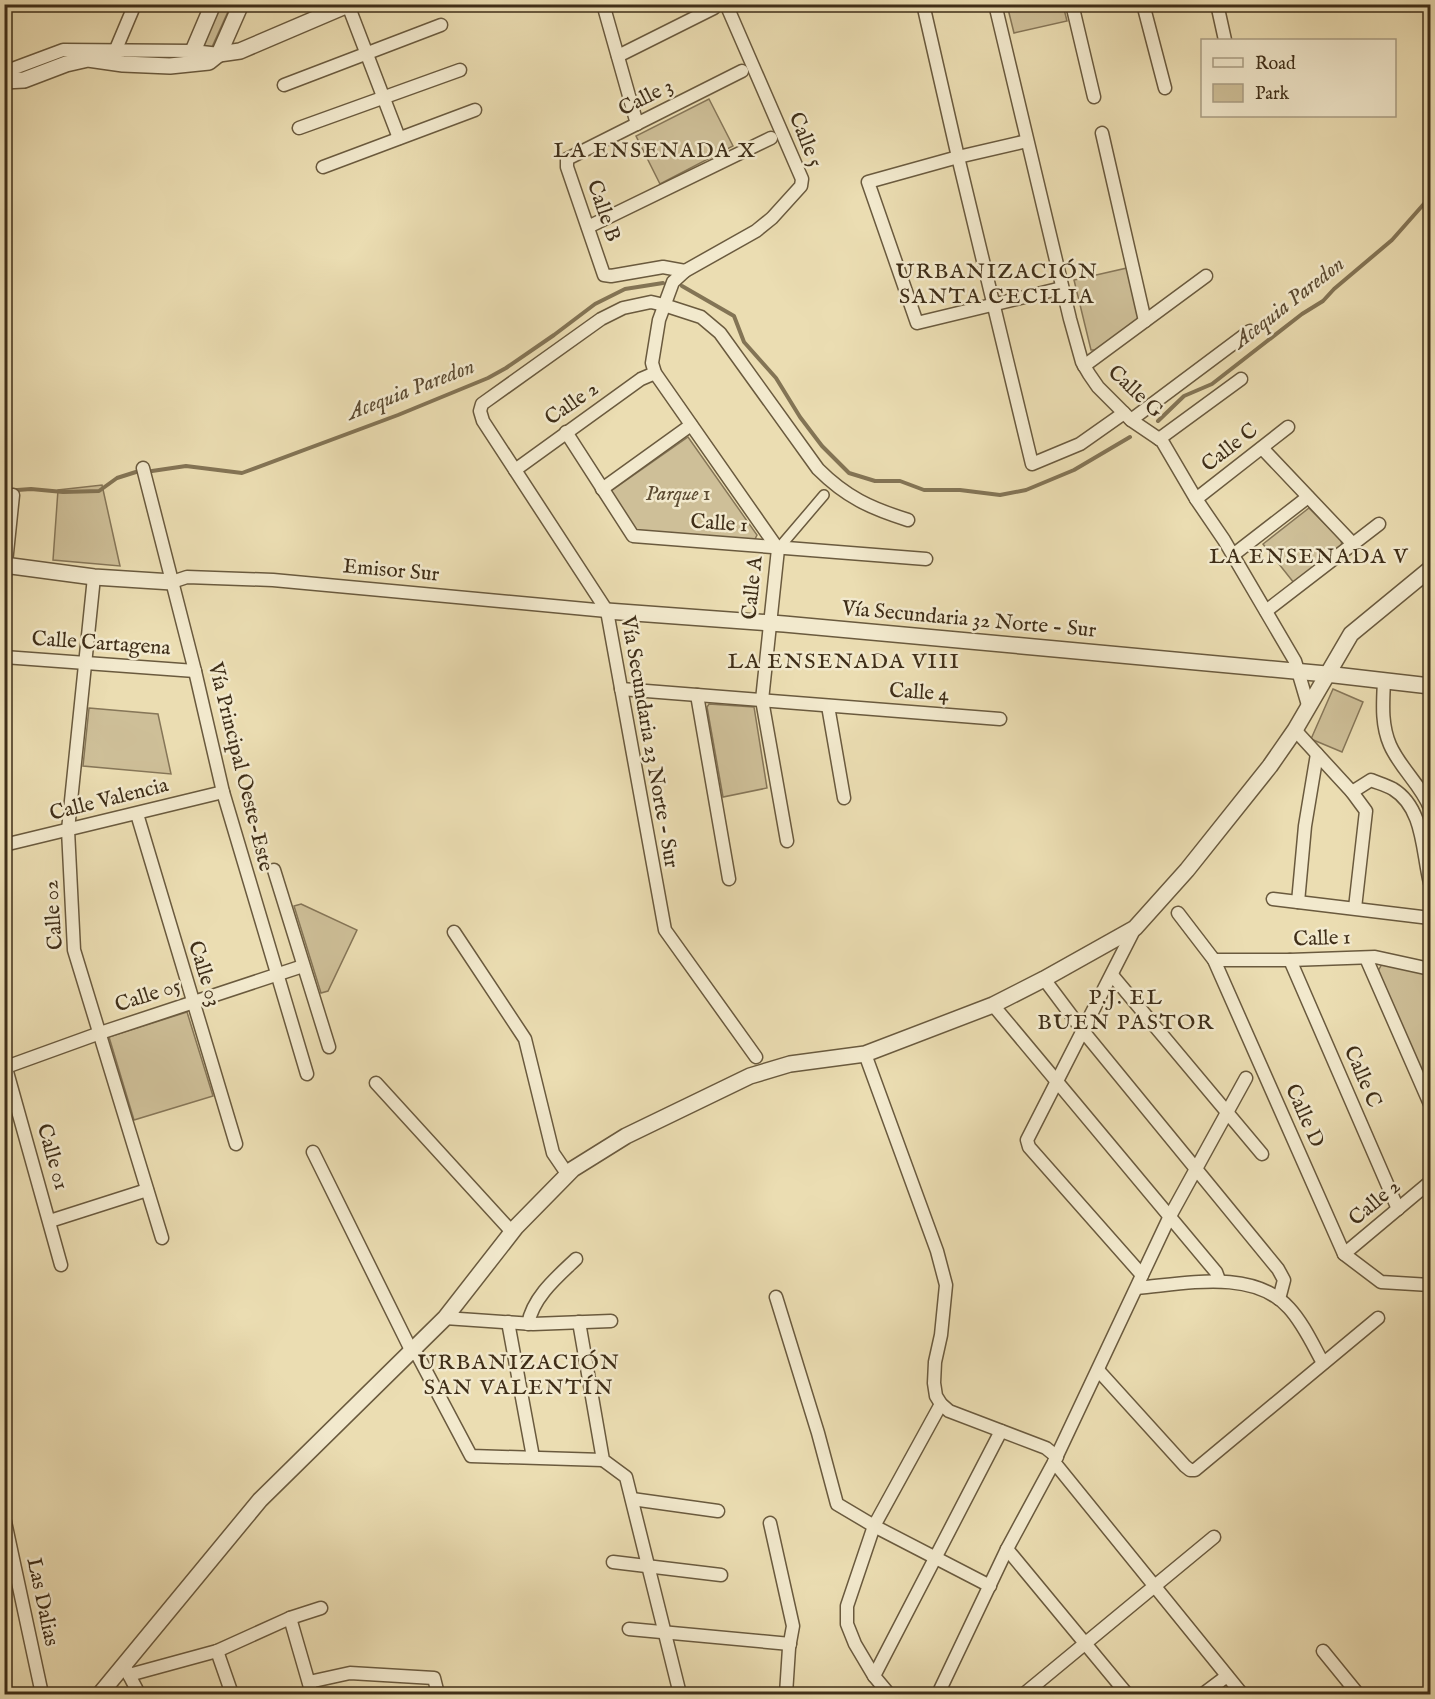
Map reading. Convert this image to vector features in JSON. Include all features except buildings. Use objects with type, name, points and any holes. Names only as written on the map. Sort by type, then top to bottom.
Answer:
[{"type":"street","points":[[116,49],[135,4]]},
{"type":"street","points":[[193,51],[213,4]]},
{"type":"street","points":[[4,81],[24,80],[88,58],[123,64],[170,66],[209,63],[219,54],[241,4]]},
{"type":"street","points":[[312,21],[320,4]]},
{"type":"street","points":[[603,4],[637,124]]},
{"type":"street","points":[[924,4],[957,157],[1032,464],[1080,444],[1128,417],[1250,331]]},
{"type":"street","name":"Calle G","points":[[995,4],[1062,288],[1084,366],[1098,387],[1128,417],[1162,441],[1295,661],[1308,705]]},
{"type":"street","points":[[1071,4],[1094,98]]},
{"type":"street","points":[[1143,4],[1165,88]]},
{"type":"street","points":[[1217,4],[1225,39]]},
{"type":"street","points":[[4,72],[63,50],[116,49],[219,54],[240,51],[349,5],[399,138]]},
{"type":"street","points":[[618,56],[720,7]]},
{"type":"street","name":"Calle 5","points":[[664,305],[673,282],[685,271],[756,231],[772,218],[801,186],[802,179],[720,7]]},
{"type":"street","points":[[284,85],[441,25]]},
{"type":"street","points":[[299,128],[460,70]]},
{"type":"street","name":"Calle 3","points":[[567,159],[742,71]]},
{"type":"street","points":[[323,167],[475,110]]},
{"type":"street","points":[[1102,133],[1145,321]]},
{"type":"street","points":[[588,227],[771,138]]},
{"type":"street","points":[[1028,141],[957,157],[868,182],[917,323],[1062,288]]},
{"type":"street","name":"Calle B","points":[[567,159],[567,167],[604,274],[611,276],[663,267],[685,271]]},
{"type":"street","points":[[1084,366],[1206,276]]},
{"type":"street","name":"Vía Secundaria 23 Norte - Sur","points":[[664,305],[651,302],[623,308],[601,319],[482,404],[480,411],[483,420],[607,611],[664,930],[756,1057]]},
{"type":"street","points":[[655,373],[652,363],[659,320],[664,305],[701,317],[720,333],[818,469],[833,484],[876,510],[908,520]]},
{"type":"street","name":"Calle A","points":[[655,373],[778,549],[762,700],[787,841]]},
{"type":"street","name":"Calle 2","points":[[515,470],[641,379],[655,373]]},
{"type":"street","points":[[1159,439],[1241,379]]},
{"type":"street","points":[[602,489],[691,425]]},
{"type":"street","name":"Calle C","points":[[1196,499],[1288,427]]},
{"type":"street","name":"Calle 1","points":[[566,432],[633,536],[926,559]]},
{"type":"street","points":[[1262,448],[1353,544]]},
{"type":"street","name":"Vía Principal Oeste-Este","points":[[143,468],[195,671],[223,792],[307,1074]]},
{"type":"street","points":[[4,582],[13,495]]},
{"type":"street","points":[[778,549],[824,495]]},
{"type":"street","points":[[1233,555],[1308,497]]},
{"type":"street","points":[[1266,611],[1379,524]]},
{"type":"street","points":[[5,566],[94,577],[172,582]]},
{"type":"street","points":[[1142,1275],[1029,1147],[1027,1140],[1029,1134],[1135,928],[1187,870],[1270,766],[1295,730],[1351,633],[1431,569]]},
{"type":"street","name":"Calle 02","points":[[94,577],[69,830],[74,950],[162,1239]]},
{"type":"street","name":"Emisor Sur","points":[[172,582],[187,577],[273,580],[607,611]]},
{"type":"street","name":"Vía Secundaria 32 Norte - Sur","points":[[607,611],[628,611],[1326,674],[1431,686]]},
{"type":"street","name":"Calle Cartagena","points":[[4,657],[195,671]]},
{"type":"street","points":[[1384,681],[1382,712],[1391,747],[1425,795],[1431,808]]},
{"type":"street","name":"Calle 4","points":[[621,689],[1000,719]]},
{"type":"street","points":[[697,695],[729,879]]},
{"type":"street","points":[[828,706],[844,798]]},
{"type":"street","points":[[1295,730],[1352,792],[1366,811],[1355,908]]},
{"type":"street","points":[[1298,902],[1305,826],[1317,754]]},
{"type":"street","points":[[1352,792],[1371,780],[1392,789],[1407,800],[1414,810],[1431,883]]},
{"type":"street","name":"Calle Valencia","points":[[4,845],[223,792]]},
{"type":"street","name":"Calle 03","points":[[136,814],[236,1144]]},
{"type":"street","name":"Vía Principal Oeste-Este","points":[[274,870],[329,1047]]},
{"type":"street","points":[[1273,899],[1431,918]]},
{"type":"street","name":"Calle D","points":[[1178,913],[1214,960],[1344,1254],[1381,1282],[1431,1285]]},
{"type":"street","points":[[100,1695],[127,1670],[260,1500],[445,1318],[512,1232],[573,1169],[626,1136],[750,1076],[790,1064],[865,1054],[993,1005],[1135,928]]},
{"type":"street","points":[[454,932],[525,1039],[553,1153],[568,1175]]},
{"type":"street","name":"Calle 1","points":[[1214,960],[1375,957],[1431,969]]},
{"type":"street","points":[[1365,958],[1431,1104]]},
{"type":"street","name":"Calle C","points":[[1290,960],[1398,1209]]},
{"type":"street","name":"Calle 05","points":[[5,1064],[303,966]]},
{"type":"street","points":[[1112,975],[1262,1154]]},
{"type":"street","points":[[1044,979],[1083,1031],[1283,1276],[1283,1289],[1279,1299]]},
{"type":"street","points":[[993,1005],[1216,1272],[1219,1280]]},
{"type":"street","points":[[865,1054],[937,1251],[946,1286],[941,1335],[935,1362],[936,1396],[941,1404],[950,1411],[1046,1448],[1242,1695]]},
{"type":"street","name":"Calle 01","points":[[5,1064],[61,1264]]},
{"type":"street","points":[[938,1695],[1007,1549],[1056,1460],[1169,1218],[1246,1078]]},
{"type":"street","points":[[376,1083],[512,1232]]},
{"type":"street","points":[[313,1152],[412,1352],[418,1356],[471,1456],[603,1460],[626,1477],[680,1695]]},
{"type":"street","name":"Calle 2","points":[[1344,1254],[1431,1182]]},
{"type":"street","points":[[50,1221],[147,1190]]},
{"type":"street","points":[[528,1324],[531,1312],[549,1285],[576,1259]]},
{"type":"street","points":[[1137,1288],[1219,1280],[1265,1291],[1290,1308],[1323,1363]]},
{"type":"street","points":[[776,1297],[833,1483],[836,1501],[874,1526],[990,1586]]},
{"type":"street","points":[[445,1318],[528,1324],[611,1321]]},
{"type":"street","points":[[1098,1370],[1185,1466],[1190,1470],[1195,1470],[1378,1318]]},
{"type":"street","points":[[508,1322],[533,1457]]},
{"type":"street","points":[[579,1322],[603,1460]]},
{"type":"street","points":[[889,1695],[874,1676],[855,1644],[847,1624],[847,1606],[874,1526],[941,1404]]},
{"type":"street","points":[[874,1676],[1001,1431]]},
{"type":"street","points":[[632,1499],[718,1511]]},
{"type":"street","name":"Las Dalias","points":[[4,1517],[9,1565],[42,1695]]},
{"type":"street","points":[[770,1523],[794,1626],[789,1644],[786,1695]]},
{"type":"street","points":[[1024,1695],[1214,1537]]},
{"type":"street","points":[[1007,1549],[1127,1695]]},
{"type":"street","points":[[613,1562],[721,1575]]},
{"type":"street","points":[[127,1670],[217,1651],[290,1618],[321,1608]]},
{"type":"street","points":[[290,1618],[312,1695]]},
{"type":"street","points":[[629,1629],[789,1644]]},
{"type":"street","points":[[217,1651],[232,1695]]},
{"type":"street","points":[[1323,1651],[1358,1695]]},
{"type":"street","points":[[127,1670],[139,1695]]},
{"type":"street","points":[[309,1682],[350,1673],[434,1678],[438,1695]]},
{"type":"street","points":[[1203,1695],[1227,1676]]},
{"type":"green space","points":[[219,5],[231,5],[212,47],[201,46]]},
{"type":"green space","points":[[1007,5],[1063,5],[1067,21],[1014,33]]},
{"type":"green space","points":[[709,99],[733,146],[660,184],[636,136]]},
{"type":"green space","points":[[1127,268],[1141,317],[1097,350],[1091,350],[1074,280]]},
{"type":"green space","name":"Parque 1","points":[[688,437],[757,535],[754,541],[637,532],[611,491]]},
{"type":"green space","points":[[102,485],[120,566],[53,560],[58,490]]},
{"type":"green space","points":[[1309,508],[1341,540],[1342,547],[1294,583],[1263,544]]},
{"type":"green space","points":[[1333,689],[1363,702],[1342,752],[1311,739]]},
{"type":"green space","points":[[709,704],[754,707],[767,788],[723,797],[707,707]]},
{"type":"green space","points":[[89,708],[158,714],[171,774],[83,766]]},
{"type":"green space","points":[[301,904],[357,930],[328,991],[321,993],[294,906]]},
{"type":"green space","points":[[1382,964],[1430,974],[1430,1094],[1378,971]]},
{"type":"green space","points":[[187,1012],[213,1096],[134,1120],[109,1037]]},
{"type":"waterway","name":"Acequia Paredon","points":[[1158,421],[1184,396],[1212,384],[1302,314],[1323,301],[1392,240],[1430,197]]},
{"type":"waterway","name":"Acequia Paredon","points":[[152,471],[186,466],[242,473],[398,415],[488,378],[554,335],[595,304],[625,289],[663,283]]},
{"type":"waterway","name":"Acequia Paredon","points":[[682,286],[734,316],[744,342],[776,378],[800,417],[822,446],[849,473],[875,481],[900,481],[924,490],[960,490],[1000,495],[1026,490],[1074,470],[1130,437]]},
{"type":"waterway","name":"Acequia Paredon","points":[[4,491],[31,489],[63,492],[99,491],[117,478],[139,471]]},
{"type":"district","name":"LA ENSENADA X","points":[[655,151]]},
{"type":"district","name":"URBANIZACIÓN SANTA CECILIA","points":[[997,284]]},
{"type":"district","name":"LA ENSENADA V","points":[[1309,557]]},
{"type":"district","name":"LA ENSENADA VIII","points":[[844,662]]},
{"type":"district","name":"P.J. EL BUEN PASTOR","points":[[1126,1010]]},
{"type":"district","name":"URBANIZACIÓN SAN VALENTÍN","points":[[519,1376]]}]
